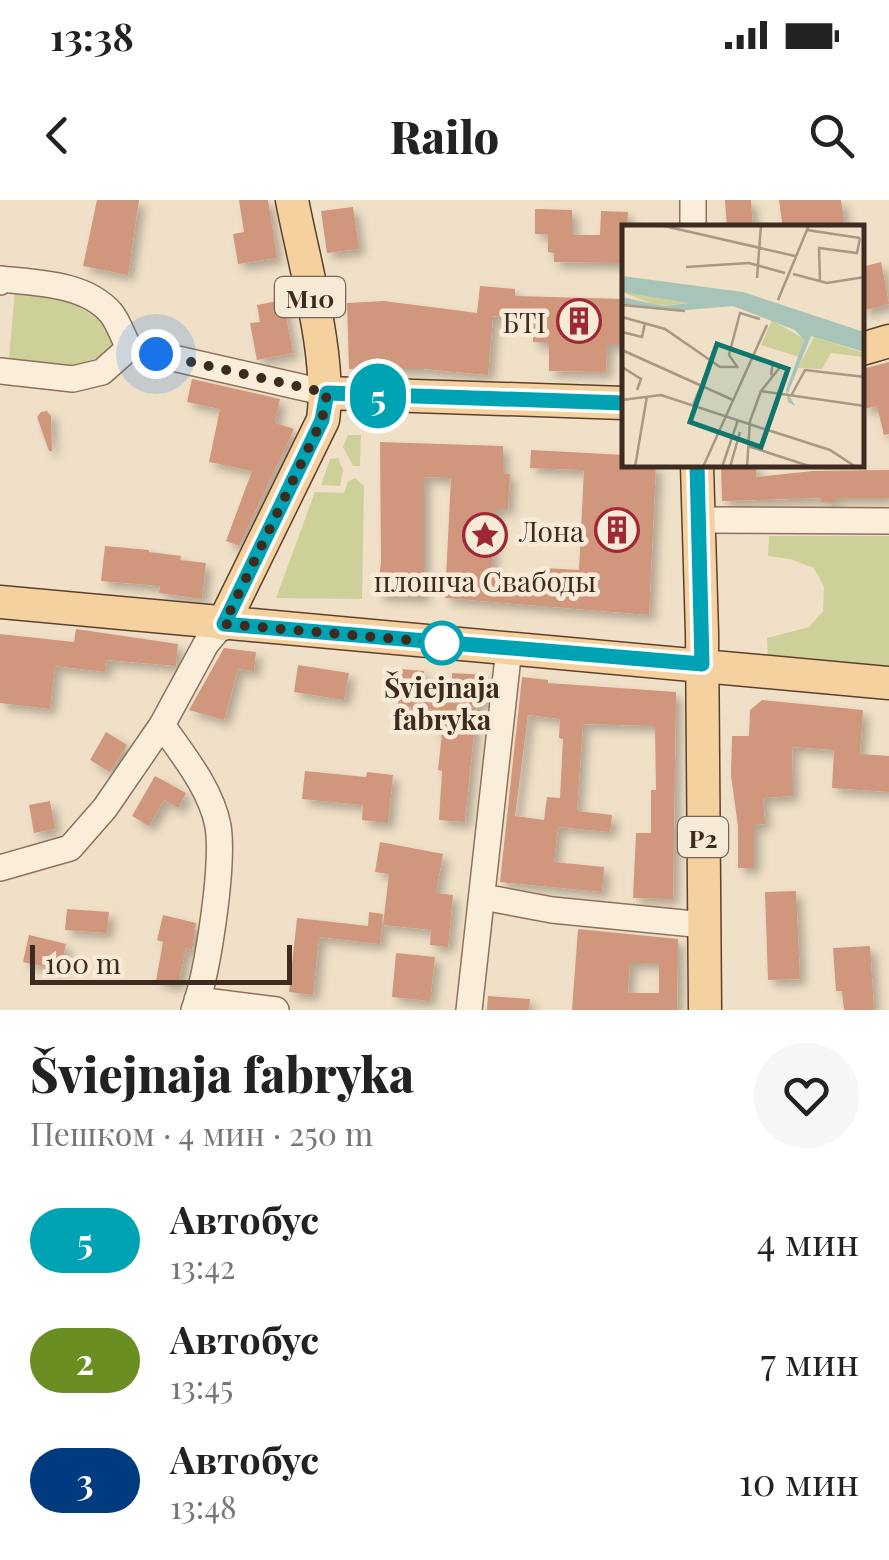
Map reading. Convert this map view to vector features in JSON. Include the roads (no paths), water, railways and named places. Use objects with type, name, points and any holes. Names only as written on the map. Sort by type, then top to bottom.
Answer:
[{"type":"main road","name":"М10","points":[[224,624],[322,420],[327,393],[292,200]]},
{"type":"main road","points":[[864,349],[889,342]]},
{"type":"main road","points":[[327,393],[622,403]]},
{"type":"main road","points":[[697,468],[702,664]]},
{"type":"main road","points":[[0,602],[889,682]]},
{"type":"main road","name":"Р2","points":[[702,664],[705,1010]]},
{"type":"street","points":[[693,200],[694,225]]},
{"type":"street","points":[[0,282],[66,288],[94,298],[113,316],[129,348]]},
{"type":"street","points":[[129,348],[327,393]]},
{"type":"street","points":[[0,371],[73,378],[102,372],[129,348]]},
{"type":"street","points":[[700,520],[889,521]]},
{"type":"street","points":[[0,868],[70,848],[106,808],[162,725],[206,644],[224,624]]},
{"type":"street","points":[[469,1010],[509,648]]},
{"type":"street","points":[[162,725],[197,774],[218,826],[217,894],[195,1005],[276,1010]]},
{"type":"street","points":[[483,897],[552,910],[704,925]]},
{"type":"place","name":"БТІ","points":[[579,321]]},
{"type":"place","name":"Лона","points":[[617,530]]},
{"type":"place","name":"плошча Свабоды","points":[[485,535]]},
{"type":"place","name":"Šviejnaja fabryka","points":[[442,643]]}]
